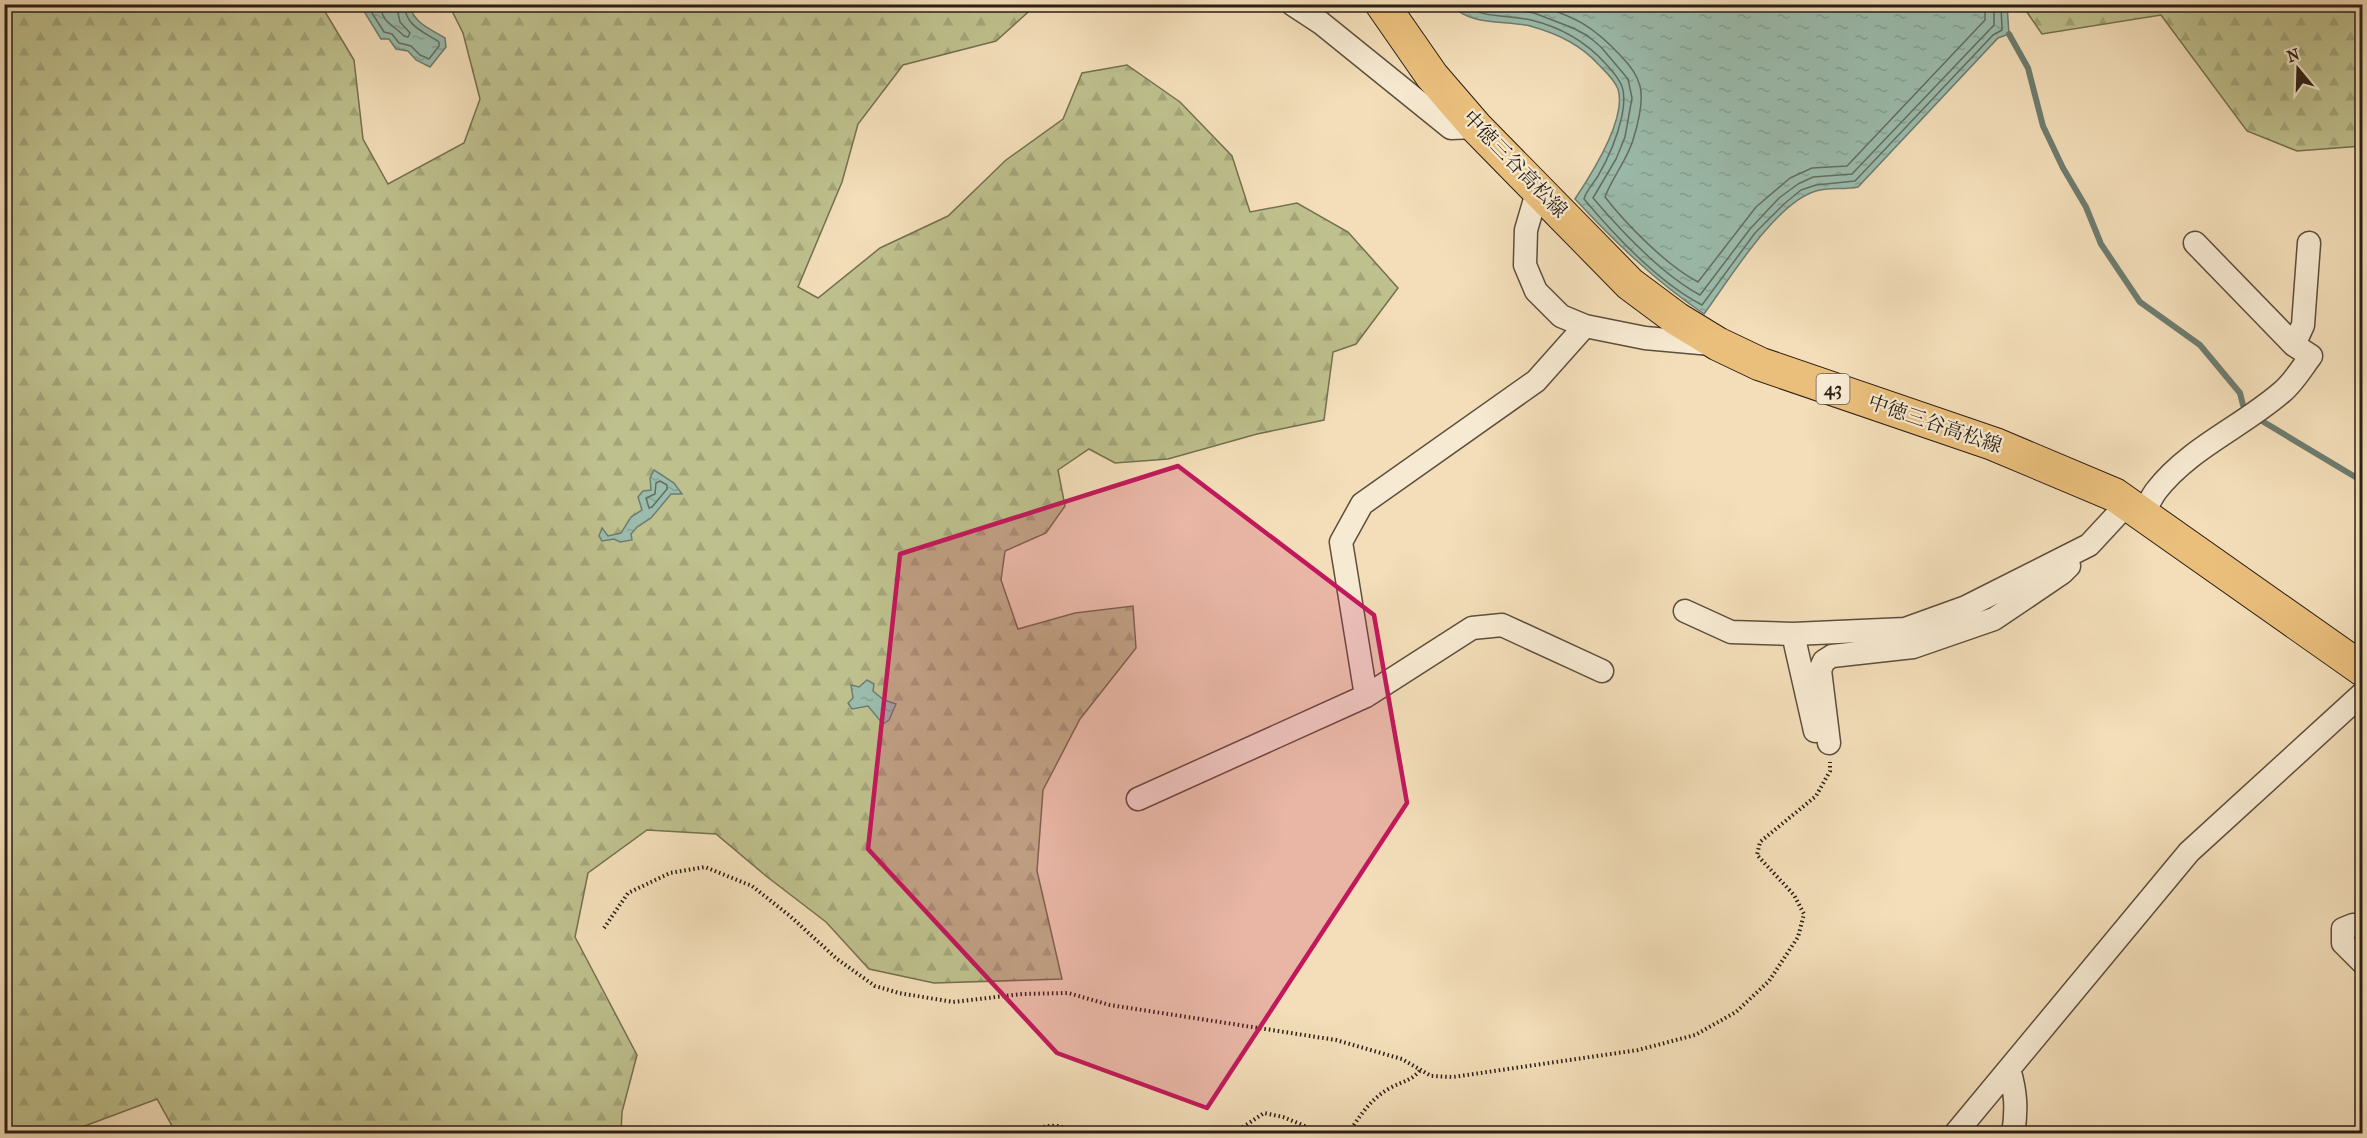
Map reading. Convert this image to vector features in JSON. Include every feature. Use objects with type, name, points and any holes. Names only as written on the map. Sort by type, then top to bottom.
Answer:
[{"type":"main road","name":"中徳三谷高松線","points":[[1382,4],[1432,76],[1476,127],[1630,284],[1677,319],[1718,344],[1760,364],[1994,444],[2115,495],[2362,669]]},
{"type":"street","points":[[1292,4],[1321,24],[1451,128],[1476,127]]},
{"type":"street","points":[[1538,189],[1526,230],[1525,265],[1536,291],[1561,316],[1585,326],[1645,338],[1718,344]]},
{"type":"street","points":[[1829,743],[1820,670],[1824,661],[1832,656],[1845,653],[1913,647],[1994,619],[2062,573],[2089,545],[2155,492],[2179,466],[2284,391],[2311,356],[2294,345],[2195,243]]},
{"type":"street","points":[[2294,345],[2303,325],[2308,243]]},
{"type":"street","points":[[1366,696],[1341,542],[1362,504],[1536,381],[1585,326]]},
{"type":"street","points":[[1685,611],[1731,632],[1794,634],[1905,629],[1966,607],[2089,545]]},
{"type":"street","points":[[1138,799],[1366,696],[1472,628],[1502,625],[1602,671]]},
{"type":"street","points":[[1794,634],[1813,727],[1817,736],[1829,743]]},
{"type":"street","points":[[1955,1134],[2190,852],[2362,694]]},
{"type":"street","points":[[2362,926],[2353,925],[2343,929],[2343,943],[2362,962]]},
{"type":"street","points":[[2009,1069],[2016,1091],[2013,1134]]},
{"type":"path","points":[[604,928],[628,893],[670,873],[705,867],[752,886],[790,916],[837,959],[875,986],[899,993],[953,1002],[1022,994],[1068,993],[1110,1005],[1336,1041],[1402,1059],[1421,1068],[1431,1076],[1453,1077],[1638,1050],[1695,1035],[1736,1012],[1769,981],[1798,937],[1804,914],[1794,895],[1757,855],[1760,842],[1816,796],[1830,771],[1829,743]]},
{"type":"path","points":[[1334,1134],[1351,1129],[1366,1107],[1389,1089],[1414,1078],[1421,1068]]},
{"type":"path","points":[[1237,1134],[1240,1129],[1264,1113],[1283,1117],[1324,1134]]},
{"type":"path","points":[[1027,1134],[1046,1125],[1069,1129],[1074,1134]]},
{"type":"highlighted area","points":[[1178,466],[1374,615],[1407,803],[1207,1108],[1057,1053],[868,849],[900,554]]},
{"type":"green space","points":[[5,5],[321,5],[354,60],[363,139],[388,184],[464,143],[480,99],[463,33],[449,5],[1036,5],[996,41],[903,65],[858,124],[842,182],[798,287],[818,298],[880,248],[948,216],[1006,160],[1063,119],[1082,73],[1127,65],[1180,102],[1232,156],[1250,212],[1297,203],[1348,232],[1398,288],[1356,344],[1333,352],[1324,420],[1257,434],[1168,459],[1115,463],[1089,449],[1058,470],[1065,506],[1046,533],[1005,551],[1001,580],[1018,629],[1075,613],[1133,606],[1136,648],[1080,719],[1043,790],[1037,871],[1062,979],[934,983],[869,969],[826,922],[716,834],[647,830],[588,873],[575,937],[637,1055],[622,1112],[621,1133],[176,1133],[157,1099],[66,1133],[5,1134]]},
{"type":"green space","points":[[2022,5],[2362,5],[2362,146],[2297,151],[2247,131],[2161,15],[2042,34]]},
{"type":"water","points":[[368,5],[409,5],[419,21],[445,38],[446,47],[430,67],[416,60],[408,51],[396,49],[389,39],[381,39],[365,13]]},
{"type":"water","points":[[1452,5],[2007,5],[2009,34],[1998,38],[1858,187],[1816,191],[1800,198],[1785,210],[1754,244],[1704,314],[1636,260],[1575,199],[1590,176],[1613,130],[1619,101],[1618,89],[1612,79],[1591,57],[1558,36],[1530,26],[1478,19],[1459,12]]},
{"type":"water","points":[[654,470],[674,483],[682,494],[671,494],[651,518],[631,534],[632,540],[602,541],[599,536],[602,528],[608,536],[621,533],[631,517],[642,510],[638,497],[643,491],[651,490],[650,478]]},
{"type":"water","points":[[867,680],[874,684],[873,691],[884,700],[896,704],[889,720],[883,724],[868,706],[852,709],[848,703],[853,698],[851,685],[859,687]]},
{"type":"waterway","points":[[2009,34],[2028,68],[2043,126],[2063,168],[2086,207],[2101,244],[2140,302],[2200,345],[2240,393],[2243,405],[2249,412]]},
{"type":"waterway","points":[[2257,418],[2362,481]]}]
